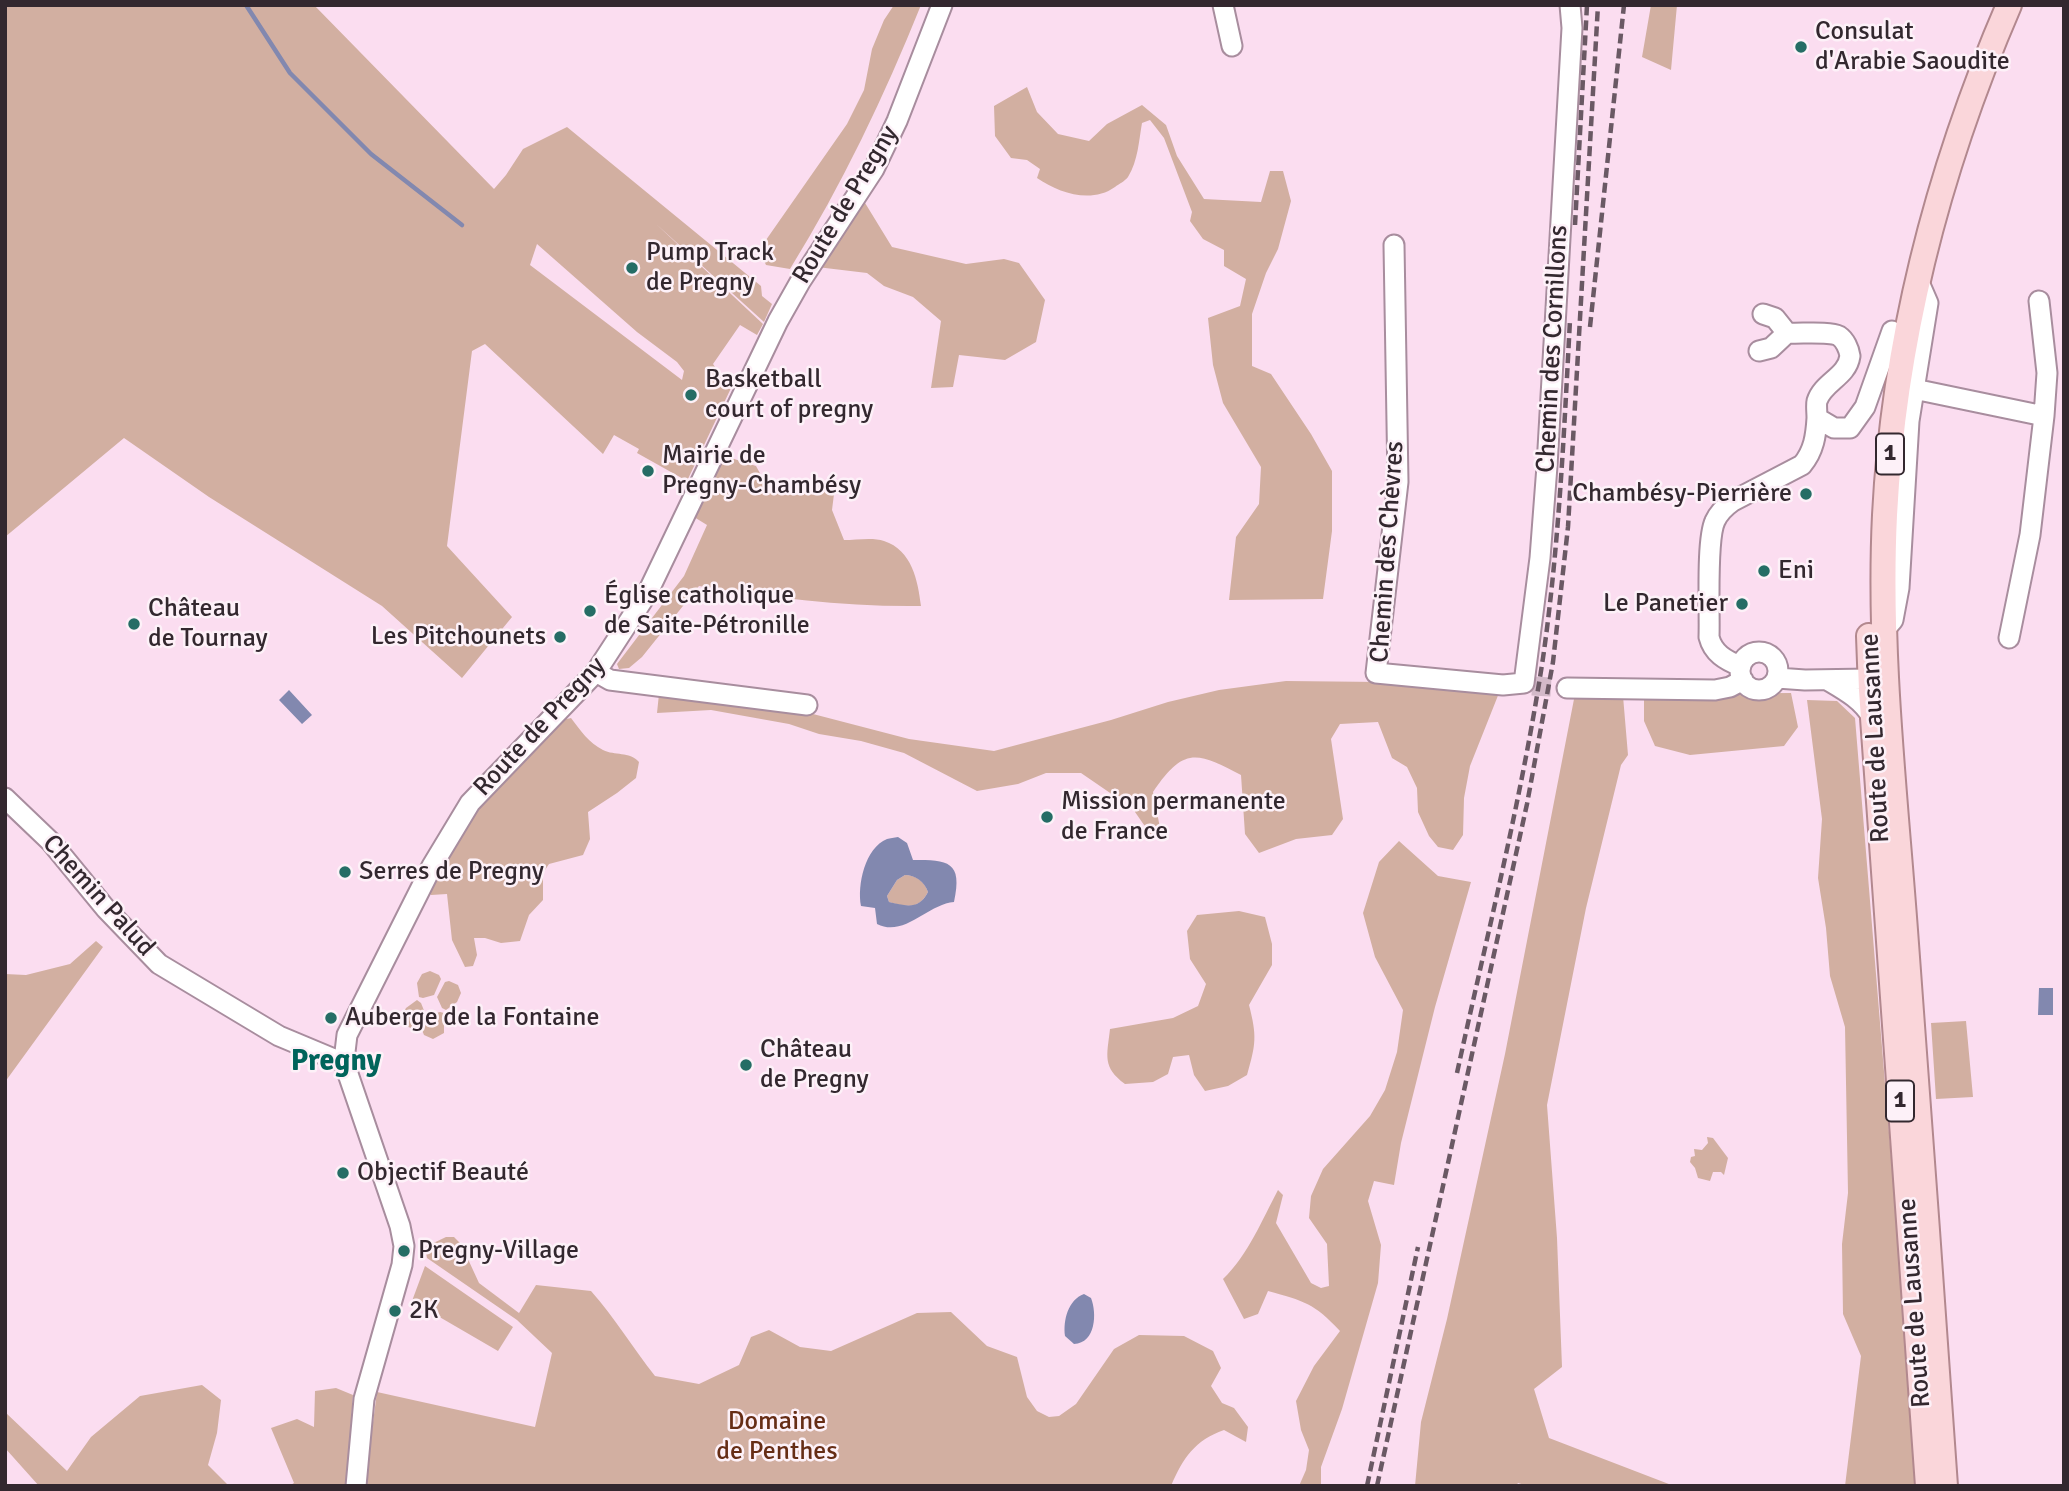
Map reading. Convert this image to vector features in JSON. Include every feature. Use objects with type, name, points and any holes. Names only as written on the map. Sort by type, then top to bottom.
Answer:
[{"type":"main road","name":"Route de Lausanne","points":[[1945,1486],[1879,678],[1868,583],[1870,514],[1878,417],[1892,331],[1910,248],[1939,143],[1991,5]]},
{"type":"main road","name":"Route de Lausanne","points":[[1928,1486],[1872,717],[1884,631],[1885,517],[1890,453],[1898,384],[1918,280],[1956,143],[2009,5]]},
{"type":"street","name":"Route de Pregny","points":[[356,1486],[363,1403],[402,1265],[404,1246],[400,1226],[345,1060],[347,1035],[432,866],[470,803],[596,672],[648,592],[778,321],[800,282],[874,169],[897,121],[943,5]]},
{"type":"street","points":[[1223,5],[1233,46]]},
{"type":"street","name":"Chemin des Cornillons","points":[[1528,684],[1547,466],[1572,28],[1570,5]]},
{"type":"street","name":"Chemin des Chèvres","points":[[1394,245],[1398,482],[1376,673],[1503,685],[1528,684]]},
{"type":"street","name":"Route de Lausanne","points":[[1884,631],[1893,620],[1899,588],[1905,469],[1913,390],[1928,303],[1918,280]]},
{"type":"street","points":[[2009,638],[2030,535],[2044,416],[2047,373],[2039,301]]},
{"type":"street","points":[[1763,314],[1775,318],[1787,333]]},
{"type":"street","points":[[1817,418],[1834,428],[1850,428],[1865,407],[1892,331]]},
{"type":"street","points":[[1567,688],[1715,690],[1730,687],[1741,673],[1747,656],[1753,653],[1765,653],[1776,663],[1777,678],[1769,687],[1757,690],[1746,685],[1741,673],[1714,650],[1709,636],[1711,538],[1714,521],[1725,506],[1802,465],[1814,446],[1817,401],[1823,391],[1845,370],[1849,361],[1849,350],[1839,336],[1787,333],[1771,348],[1759,351]]},
{"type":"street","points":[[1913,390],[2044,416]]},
{"type":"street","points":[[596,672],[610,681],[807,705]]},
{"type":"street","points":[[1777,678],[1879,678]]},
{"type":"street","points":[[1828,680],[1853,696],[1866,707],[1872,717]]},
{"type":"street","name":"Chemin Palud","points":[[5,798],[51,842],[107,910],[159,964],[279,1036],[334,1059],[345,1060]]},
{"type":"green space","points":[[5,5],[314,5],[494,189],[523,149],[567,127],[761,286],[762,296],[772,304],[764,322],[655,223],[763,324],[757,335],[740,325],[713,364],[726,383],[732,386],[687,481],[637,453],[639,449],[614,435],[603,454],[485,344],[472,351],[447,546],[512,617],[462,678],[382,606],[209,497],[124,438],[5,537]],"holes":[[[537,244],[637,332],[677,362],[684,371],[682,380],[530,265]]]},
{"type":"green space","points":[[894,5],[921,5],[861,140],[790,269],[766,265],[759,250],[847,124],[864,90],[872,49],[884,20]]},
{"type":"green space","points":[[1651,5],[1677,5],[1671,70],[1642,57]]},
{"type":"green space","points":[[1027,87],[1037,112],[1058,134],[1089,141],[1107,124],[1142,105],[1166,125],[1177,156],[1204,199],[1261,202],[1270,171],[1283,171],[1291,201],[1278,249],[1266,273],[1252,314],[1252,366],[1271,374],[1332,471],[1332,531],[1323,599],[1229,600],[1236,537],[1259,504],[1261,467],[1223,403],[1213,365],[1208,318],[1240,306],[1246,279],[1224,266],[1224,250],[1203,239],[1190,221],[1192,212],[1164,138],[1150,120],[1142,123],[1136,157],[1128,177],[1115,187],[1096,195],[1086,196],[1055,188],[1037,178],[1040,169],[1027,160],[1011,158],[995,136],[994,106]]},
{"type":"green space","points":[[862,198],[892,247],[966,264],[1004,259],[1019,263],[1045,300],[1036,342],[1005,360],[959,355],[953,387],[931,388],[941,321],[913,297],[884,286],[867,273],[817,267]]},
{"type":"green space","points":[[725,456],[756,466],[768,488],[807,482],[835,486],[832,510],[844,540],[880,540],[901,551],[912,568],[921,606],[810,601],[699,586],[642,657],[629,668],[619,669],[617,664],[684,576],[707,525],[694,517]]},
{"type":"green space","points":[[1286,681],[1380,682],[1499,693],[1470,766],[1464,798],[1463,835],[1453,850],[1438,847],[1429,836],[1418,812],[1417,788],[1407,767],[1392,758],[1378,722],[1340,724],[1331,739],[1343,819],[1332,835],[1296,839],[1259,853],[1245,834],[1241,775],[1202,758],[1183,760],[1164,777],[1153,792],[1161,833],[1151,835],[1135,812],[1134,799],[1129,794],[1116,797],[1081,773],[1046,773],[1018,784],[977,791],[904,753],[861,741],[711,710],[657,713],[659,694],[813,714],[909,739],[994,751],[1168,702],[1219,690]]},
{"type":"green space","points":[[1791,693],[1798,727],[1784,746],[1690,755],[1655,746],[1644,721],[1644,694]]},
{"type":"green space","points":[[1575,694],[1623,696],[1628,755],[1621,765],[1586,908],[1547,1105],[1557,1238],[1562,1367],[1534,1389],[1549,1438],[1674,1486],[1528,1486],[1518,1483],[1516,1486],[1415,1486],[1421,1422],[1447,1319],[1505,1054]]},
{"type":"green space","points":[[1807,700],[1837,701],[1855,718],[1918,1486],[1845,1486],[1861,1356],[1843,1314],[1842,1244],[1848,1193],[1845,1027],[1830,976],[1818,878],[1822,819]]},
{"type":"green space","points":[[571,718],[598,747],[608,752],[631,756],[639,762],[636,778],[588,812],[590,839],[583,855],[549,864],[543,873],[543,900],[529,915],[520,941],[501,943],[474,938],[477,955],[473,966],[465,967],[452,940],[447,894],[431,895],[428,891],[482,801],[562,720]]},
{"type":"green space","points":[[1399,841],[1438,876],[1471,882],[1435,1007],[1401,1143],[1394,1185],[1374,1181],[1368,1201],[1381,1245],[1378,1283],[1342,1409],[1321,1467],[1321,1486],[1299,1486],[1306,1470],[1309,1450],[1301,1430],[1296,1401],[1314,1366],[1340,1331],[1308,1304],[1268,1291],[1258,1314],[1244,1319],[1223,1279],[1247,1248],[1278,1190],[1283,1195],[1276,1223],[1311,1283],[1321,1288],[1329,1286],[1327,1244],[1309,1218],[1311,1196],[1323,1169],[1370,1116],[1385,1090],[1397,1052],[1403,1010],[1375,957],[1363,913],[1379,862]]},
{"type":"green space","points":[[905,875],[920,880],[928,892],[920,902],[912,906],[889,902],[887,896],[897,880]]},
{"type":"green space","points":[[1239,911],[1265,917],[1272,944],[1272,965],[1249,1005],[1254,1040],[1247,1075],[1228,1086],[1205,1091],[1194,1075],[1189,1055],[1173,1057],[1168,1074],[1153,1082],[1125,1084],[1109,1066],[1107,1054],[1110,1029],[1173,1018],[1198,1006],[1206,984],[1190,959],[1187,931],[1197,915]]},
{"type":"green space","points":[[96,941],[103,947],[5,1082],[5,974],[26,975],[70,964]]},
{"type":"green space","points":[[430,971],[441,979],[434,995],[419,997],[417,983],[422,974]]},
{"type":"green space","points":[[445,982],[458,985],[461,993],[457,1002],[446,1010],[442,1008],[437,997]]},
{"type":"green space","points":[[417,1000],[425,1013],[418,1028],[413,1029],[404,1025],[401,1017],[406,1008]]},
{"type":"green space","points":[[444,1013],[444,1033],[433,1039],[424,1035],[422,1030],[429,1015]]},
{"type":"green space","points":[[1966,1021],[1973,1097],[1936,1099],[1931,1023]]},
{"type":"green space","points":[[1707,1137],[1713,1138],[1728,1158],[1724,1175],[1721,1172],[1713,1172],[1710,1181],[1698,1178],[1690,1162],[1691,1157],[1695,1156],[1694,1149],[1702,1150],[1708,1143]]},
{"type":"green space","name":"Domaine de Penthes","points":[[446,1237],[454,1237],[461,1244],[479,1283],[519,1313],[536,1285],[591,1291],[655,1376],[699,1384],[739,1365],[751,1337],[769,1330],[800,1347],[831,1351],[917,1313],[951,1312],[987,1346],[1017,1357],[1027,1397],[1037,1411],[1049,1417],[1059,1416],[1076,1404],[1114,1349],[1139,1335],[1184,1336],[1213,1351],[1221,1368],[1211,1386],[1222,1403],[1234,1408],[1248,1427],[1246,1442],[1224,1430],[1205,1439],[1185,1459],[1171,1486],[362,1486],[365,1452],[370,1445],[377,1392],[535,1427],[552,1353],[517,1320],[427,1258],[425,1247]]},
{"type":"green space","points":[[425,1266],[513,1327],[498,1351],[412,1301]]},
{"type":"green space","points":[[202,1385],[221,1400],[217,1433],[208,1465],[229,1486],[39,1486],[5,1448],[5,1412],[67,1471],[91,1437],[140,1396]]},
{"type":"green space","points":[[336,1388],[353,1395],[346,1486],[289,1486],[294,1483],[271,1428],[297,1419],[314,1427],[315,1391]]},
{"type":"water","points":[[289,690],[312,715],[302,724],[279,700]]},
{"type":"water","points":[[898,837],[907,843],[913,860],[944,862],[950,866],[956,878],[956,888],[954,902],[935,908],[906,924],[887,927],[877,924],[875,908],[861,906],[860,888],[864,868],[873,850],[887,839]],"holes":[[[905,875],[919,880],[928,892],[916,904],[901,905],[889,902],[887,896],[897,880]]]},
{"type":"water","points":[[2039,988],[2053,988],[2053,1015],[2038,1015]]},
{"type":"water","points":[[1084,1294],[1091,1298],[1093,1304],[1093,1326],[1087,1338],[1074,1344],[1065,1336],[1066,1317],[1070,1306]]},
{"type":"waterway","points":[[246,5],[290,73],[371,154],[462,225]]},
{"type":"tunnel","points":[[1532,686],[1567,688]]},
{"type":"railway","points":[[1575,225],[1587,5]]},
{"type":"railway","points":[[1377,1486],[1527,804],[1553,662],[1568,527],[1598,5]]},
{"type":"railway","points":[[1590,327],[1624,5]]},
{"type":"railway","points":[[1457,1073],[1514,814],[1543,658],[1557,532],[1570,320]]},
{"type":"railway","points":[[1367,1486],[1418,1247]]},
{"type":"place","name":"Consulat d'Arabie Saoudite","points":[[1801,47]]},
{"type":"place","name":"Pump Track de Pregny","points":[[632,268]]},
{"type":"place","name":"Basketball court of pregny","points":[[691,395]]},
{"type":"place","name":"Mairie de Pregny-Chambésy","points":[[648,471]]},
{"type":"place","name":"Chambésy-Pierrière","points":[[1806,494]]},
{"type":"place","name":"Eni","points":[[1764,571]]},
{"type":"place","name":"Le Panetier","points":[[1742,604]]},
{"type":"place","name":"Église catholique de Saite-Pétronille","points":[[590,611]]},
{"type":"place","name":"Château de Tournay","points":[[134,624]]},
{"type":"place","name":"Les Pitchounets","points":[[560,637]]},
{"type":"place","name":"Mission permanente de France","points":[[1047,817]]},
{"type":"place","name":"Serres de Pregny","points":[[345,872]]},
{"type":"place","name":"Auberge de la Fontaine","points":[[331,1018]]},
{"type":"place","name":"Château de Pregny","points":[[746,1065]]},
{"type":"place","name":"Objectif Beauté","points":[[343,1173]]},
{"type":"place","name":"Pregny-Village","points":[[404,1251]]},
{"type":"place","name":"2K","points":[[395,1311]]},
{"type":"district","name":"Pregny","points":[[336,1062]]}]
